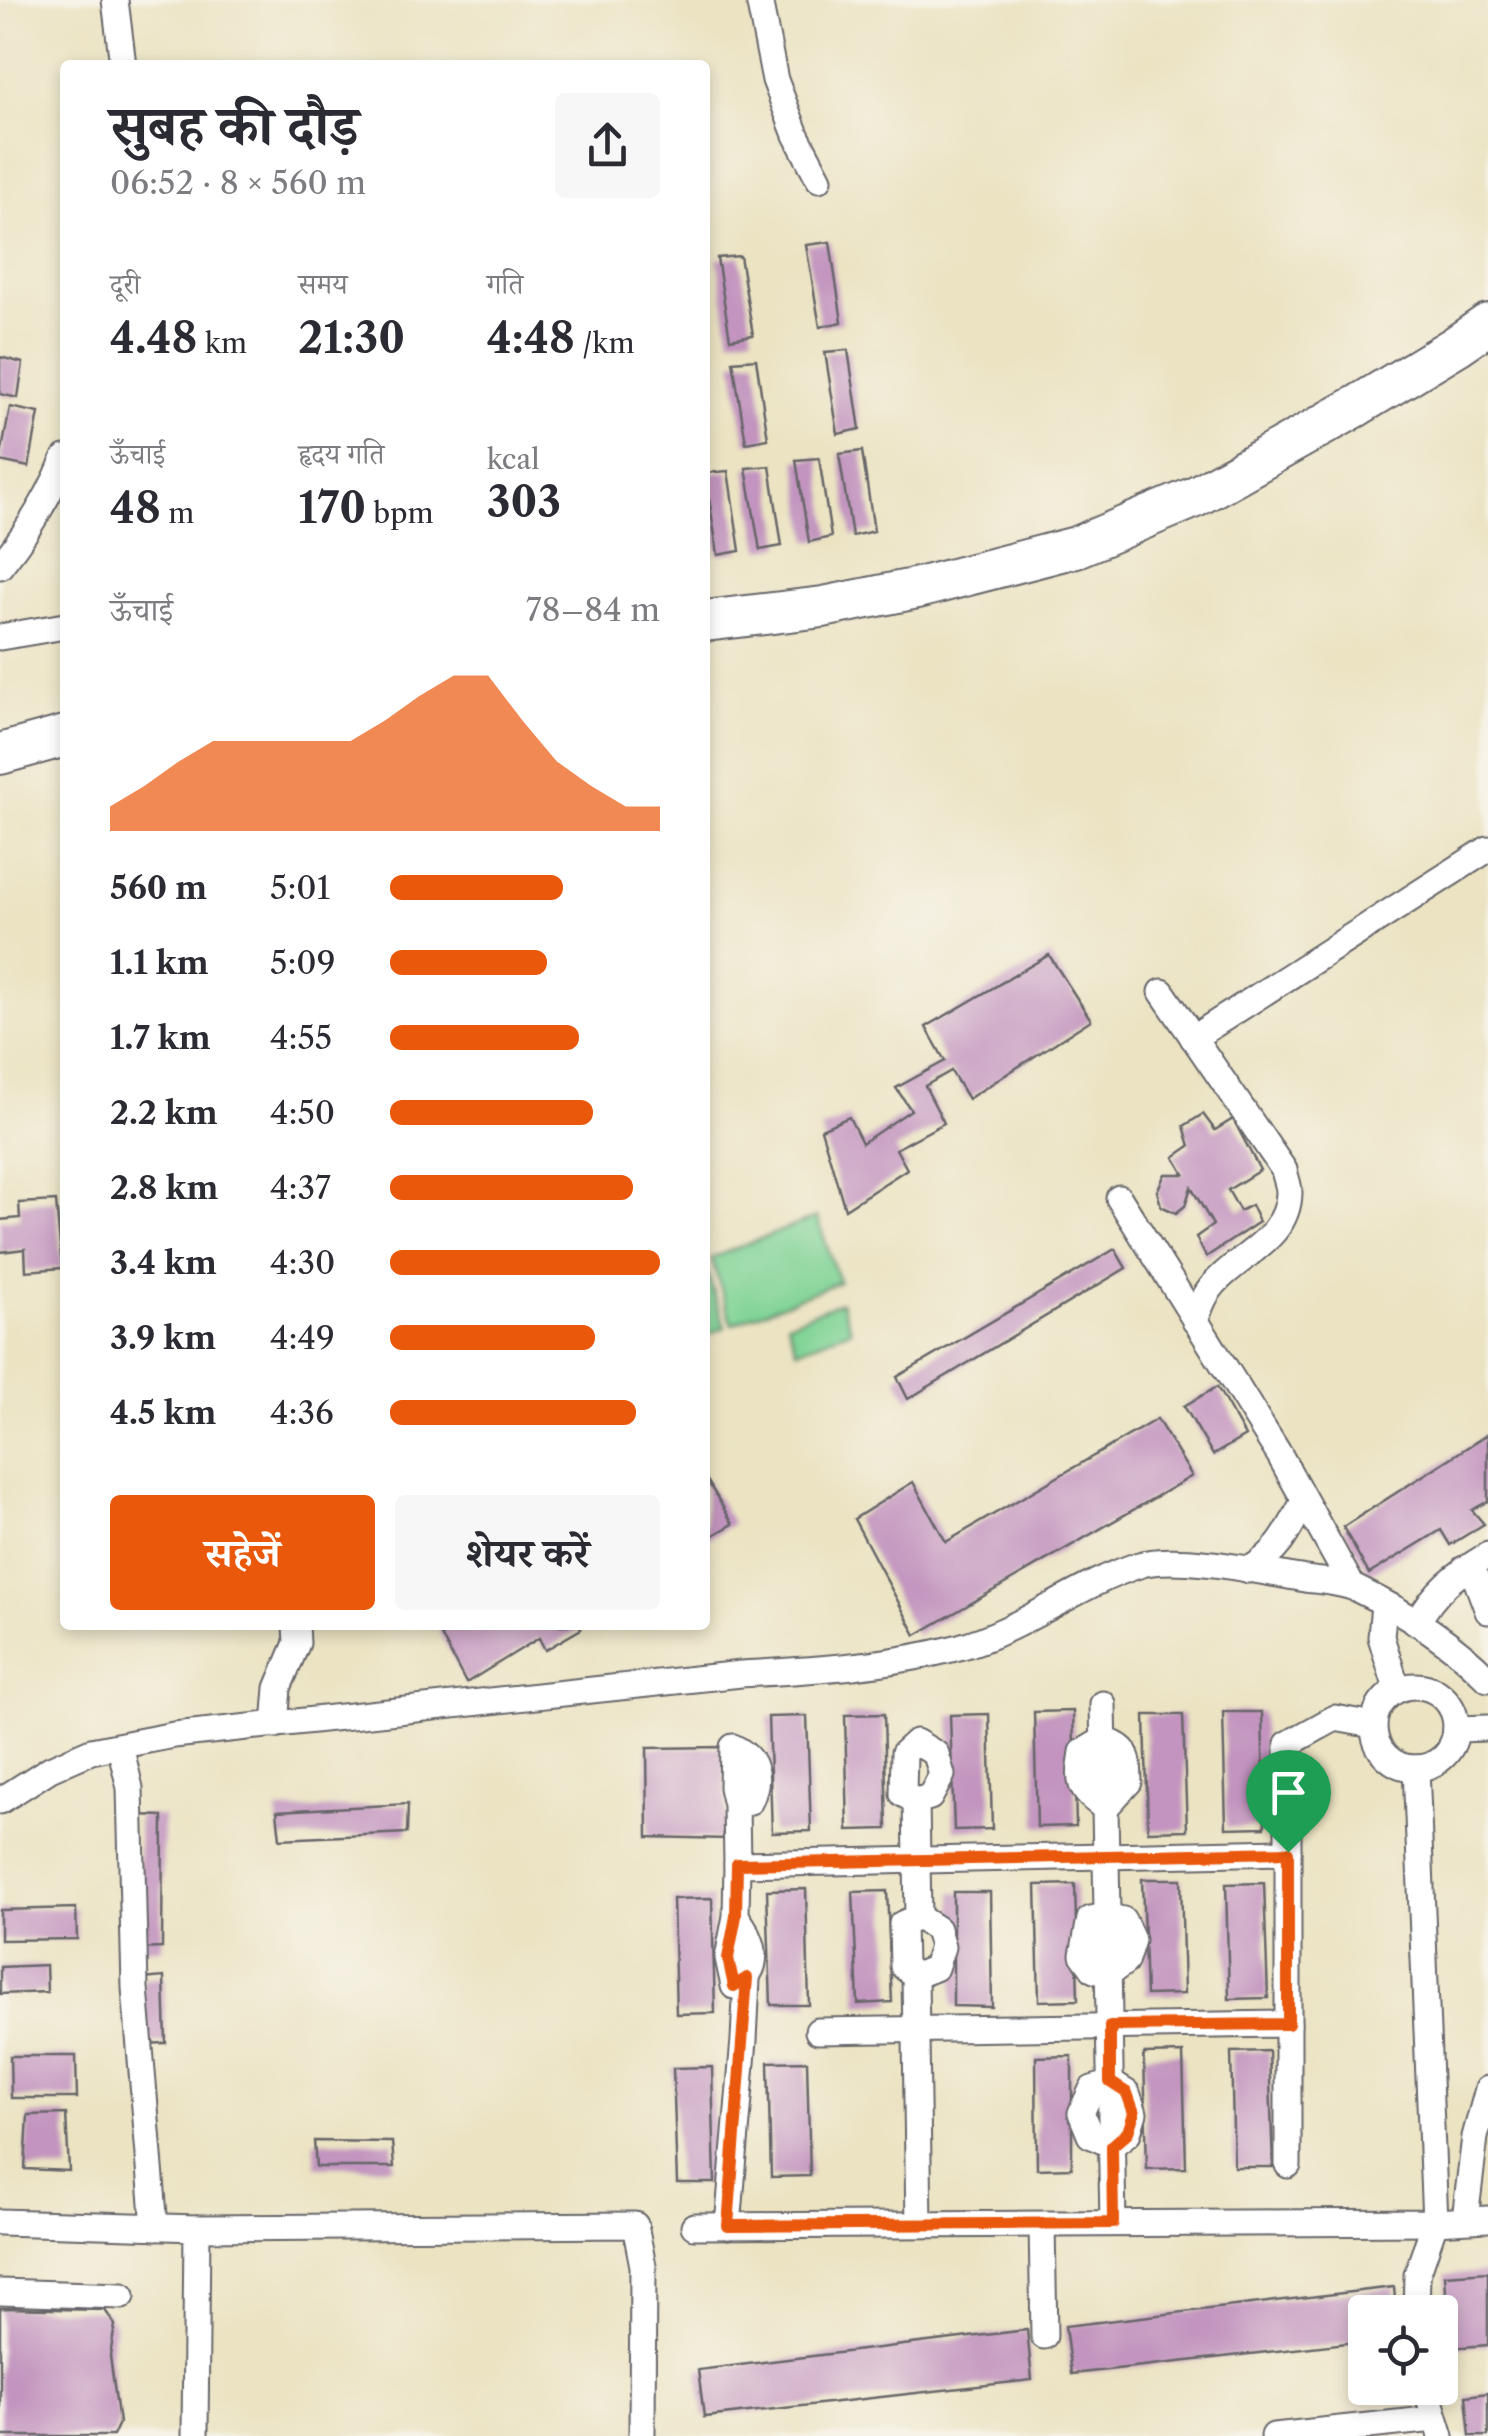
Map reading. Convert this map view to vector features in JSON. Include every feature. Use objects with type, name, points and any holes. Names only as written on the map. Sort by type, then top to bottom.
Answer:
[{"type":"main road","points":[[710,620],[842,604],[1076,547],[1193,498],[1356,406],[1488,324]]},
{"type":"main road","points":[[0,754],[60,737]]},
{"type":"street","points":[[114,0],[122,60]]},
{"type":"street","points":[[759,0],[776,80],[796,135],[819,179]]},
{"type":"street","points":[[0,566],[20,542],[60,471]]},
{"type":"street","points":[[0,636],[60,627]]},
{"type":"street","points":[[1193,1038],[1488,848]]},
{"type":"street","points":[[1162,992],[1284,1170],[1290,1192],[1284,1218],[1273,1234],[1207,1293],[1195,1320]]},
{"type":"street","points":[[1120,1198],[1278,1454],[1352,1586]]},
{"type":"street","points":[[1249,1570],[1270,1556],[1286,1537],[1304,1501]]},
{"type":"street","points":[[1416,1623],[1431,1598],[1464,1569],[1488,1556]]},
{"type":"street","points":[[0,1800],[50,1769],[90,1752],[174,1735],[915,1657],[983,1640],[1143,1563],[1186,1562],[1352,1586],[1416,1623],[1488,1679]]},
{"type":"street","points":[[1464,1569],[1476,1580],[1488,1611]]},
{"type":"street","points":[[1384,1604],[1381,1638],[1397,1689]]},
{"type":"street","points":[[275,1725],[278,1688],[297,1643],[296,1630]]},
{"type":"street","points":[[1411,1685],[1438,1692],[1448,1702],[1456,1729],[1452,1746],[1444,1756],[1435,1764],[1416,1768],[1395,1764],[1384,1755],[1374,1736],[1373,1724],[1380,1703],[1397,1689],[1411,1685]]},
{"type":"street","points":[[1103,1704],[1113,2223]]},
{"type":"street","points":[[1288,2165],[1288,1744],[1335,1718],[1373,1724]]},
{"type":"street","points":[[1456,1729],[1488,1728]]},
{"type":"street","points":[[120,1746],[130,1788],[134,1988],[155,2227]]},
{"type":"street","points":[[1416,1768],[1436,2222],[1417,2276],[1416,2295]]},
{"type":"street","points":[[916,1801],[918,1917]]},
{"type":"street","points":[[728,2226],[747,1978],[754,1962],[749,1933],[736,1916],[736,1805]]},
{"type":"street","points":[[737,1864],[1288,1852]]},
{"type":"street","points":[[918,1917],[902,1924],[903,1966],[915,1976],[918,2224]]},
{"type":"street","points":[[915,1976],[935,1968],[942,1948],[937,1928],[918,1917]]},
{"type":"street","points":[[818,2031],[1288,2024]]},
{"type":"street","points":[[694,2226],[1476,2219],[1474,2138],[1488,2089]]},
{"type":"street","points":[[0,2222],[197,2228],[635,2225],[643,2266],[642,2436]]},
{"type":"street","points":[[1042,2225],[1044,2336]]},
{"type":"street","points":[[196,2436],[197,2228]]},
{"type":"street","points":[[0,2292],[122,2296]]},
{"type":"street","points":[[1274,2436],[1421,2428]]},
{"type":"green space","points":[[817,1217],[839,1282],[732,1324],[711,1258]]},
{"type":"green space","points":[[710,1281],[725,1327],[710,1334]]},
{"type":"green space","points":[[841,1302],[851,1330],[797,1350],[787,1323]]},
{"type":"building","points":[[830,242],[842,322],[820,327],[806,245]]},
{"type":"building","points":[[740,256],[753,335],[730,339],[717,258]]},
{"type":"building","points":[[848,350],[860,429],[838,434],[825,352]]},
{"type":"building","points":[[0,357],[23,363],[18,398],[0,394]]},
{"type":"building","points":[[756,359],[768,439],[746,443],[733,361]]},
{"type":"building","points":[[10,407],[39,413],[29,467],[0,461]]},
{"type":"building","points":[[862,451],[874,531],[852,536],[839,454]]},
{"type":"building","points":[[819,458],[831,537],[809,542],[796,460]]},
{"type":"building","points":[[770,466],[782,546],[760,550],[746,468]]},
{"type":"building","points":[[728,471],[740,551],[718,555],[710,505],[710,473]]},
{"type":"building","points":[[1049,955],[1091,1020],[968,1099],[951,1071],[925,1086],[944,1123],[896,1149],[907,1169],[845,1209],[821,1129],[849,1117],[862,1143],[911,1110],[896,1088],[945,1061],[926,1027]]},
{"type":"building","points":[[1203,1114],[1215,1130],[1233,1119],[1260,1170],[1228,1190],[1240,1211],[1251,1205],[1259,1222],[1206,1257],[1196,1237],[1213,1225],[1191,1187],[1185,1206],[1176,1213],[1161,1206],[1157,1191],[1165,1174],[1184,1174],[1174,1157],[1190,1146],[1184,1126]]},
{"type":"building","points":[[56,1201],[60,1268],[26,1271],[25,1249],[0,1252],[0,1220],[20,1218],[19,1203]]},
{"type":"building","points":[[1115,1249],[1126,1268],[908,1399],[897,1377]]},
{"type":"building","points":[[1217,1387],[1245,1436],[1213,1455],[1184,1406]]},
{"type":"building","points":[[1157,1419],[1192,1476],[916,1635],[854,1519],[913,1482],[946,1542]]},
{"type":"building","points":[[1488,1434],[1488,1501],[1472,1510],[1484,1524],[1450,1545],[1441,1530],[1369,1574],[1343,1527]]},
{"type":"building","points":[[710,1485],[733,1524],[710,1537]]},
{"type":"building","points":[[438,1630],[579,1630],[545,1650],[539,1638],[466,1683]]},
{"type":"building","points":[[1073,1711],[1076,1826],[1037,1827],[1034,1712]]},
{"type":"building","points":[[1223,1712],[1262,1712],[1265,1827],[1226,1828]]},
{"type":"building","points":[[884,1714],[887,1829],[848,1830],[845,1715]]},
{"type":"building","points":[[989,1714],[992,1829],[954,1830],[950,1715]]},
{"type":"building","points":[[1145,1715],[1183,1715],[1187,1830],[1148,1831]]},
{"type":"building","points":[[807,1716],[811,1831],[772,1832],[768,1717]]},
{"type":"building","points":[[723,1747],[728,1839],[648,1837],[647,1748]]},
{"type":"building","points":[[408,1804],[407,1833],[280,1839],[277,1811]]},
{"type":"building","points":[[138,1815],[163,1816],[162,1948],[140,1949]]},
{"type":"building","points":[[1142,1879],[1181,1879],[1184,1994],[1146,1995]]},
{"type":"building","points":[[1264,1883],[1268,1998],[1229,1999],[1226,1884]]},
{"type":"building","points":[[1075,1884],[1078,2000],[1039,2001],[1036,1885]]},
{"type":"building","points":[[806,1889],[809,2005],[771,2005],[767,1890]]},
{"type":"building","points":[[887,1891],[892,2002],[858,2004],[853,1892]]},
{"type":"building","points":[[953,1892],[990,1892],[992,2007],[953,2006]]},
{"type":"building","points":[[712,1898],[715,2013],[676,2014],[673,1899]]},
{"type":"building","points":[[76,1908],[77,1939],[0,1940],[0,1910]]},
{"type":"building","points":[[46,1965],[47,1992],[0,1994],[0,1967]]},
{"type":"building","points":[[164,1977],[166,2043],[141,2044],[143,1979]]},
{"type":"building","points":[[1269,2051],[1273,2167],[1234,2167],[1231,2052]]},
{"type":"building","points":[[1183,2053],[1186,2168],[1147,2169],[1144,2054]]},
{"type":"building","points":[[10,2056],[76,2056],[77,2098],[11,2098]]},
{"type":"building","points":[[1072,2056],[1072,2168],[1037,2169],[1036,2057]]},
{"type":"building","points":[[807,2061],[810,2176],[771,2177],[768,2062]]},
{"type":"building","points":[[712,2067],[715,2183],[677,2183],[673,2068]]},
{"type":"building","points":[[66,2114],[69,2171],[25,2169],[28,2115]]},
{"type":"building","points":[[314,2141],[392,2142],[394,2167],[316,2167]]},
{"type":"building","points":[[1488,2272],[1488,2345],[1458,2347],[1458,2295],[1446,2295],[1445,2275]]},
{"type":"building","points":[[1394,2287],[1395,2295],[1348,2295],[1348,2343],[1071,2374],[1065,2326]]},
{"type":"building","points":[[0,2308],[105,2310],[115,2325],[110,2356],[119,2423],[113,2436],[0,2436]]},
{"type":"building","points":[[1027,2330],[1032,2380],[704,2417],[698,2370]]},
{"type":"building","points":[[1488,2393],[1488,2436],[1470,2436],[1466,2396]]},
{"type":"route","points":[[1288,1852],[1288,2024],[1110,2026],[1110,2082],[1127,2093],[1134,2113],[1128,2132],[1112,2146],[1113,2223],[728,2226],[747,1978],[734,1986],[728,1958],[736,1916],[737,1864],[1288,1852]]}]
